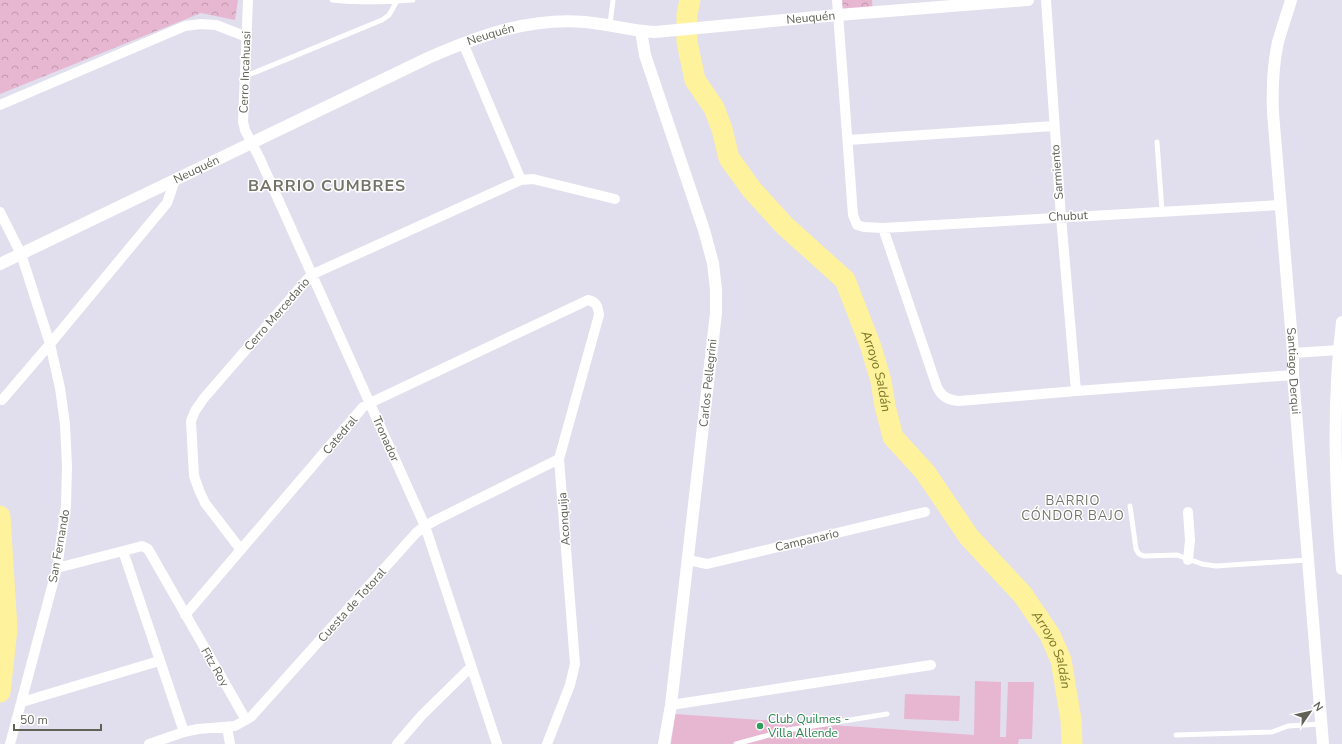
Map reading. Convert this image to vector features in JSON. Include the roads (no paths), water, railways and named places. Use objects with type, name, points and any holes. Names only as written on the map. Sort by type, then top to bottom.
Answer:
[{"type":"main road","name":"Neuquén","points":[[0,264],[421,61],[463,43],[496,32],[535,24],[563,21],[610,24],[641,31],[672,30],[703,26],[1028,0]]},
{"type":"main road","name":"Santiago Derqui","points":[[1291,0],[1279,40],[1272,92],[1323,744]]},
{"type":"main road","name":"Carlos Pellegrini","points":[[641,31],[645,55],[700,216],[709,246],[715,277],[716,313],[671,705],[664,744]]},
{"type":"main road","points":[[1342,322],[1335,420],[1338,521],[1342,569]]},
{"type":"street","name":"Cerro Incahuasi","points":[[248,0],[243,122],[251,143]]},
{"type":"street","points":[[837,0],[848,140],[1054,126]]},
{"type":"street","name":"Sarmiento","points":[[1046,0],[1054,126],[1076,391]]},
{"type":"street","points":[[0,105],[185,26],[201,24],[216,26],[246,37]]},
{"type":"street","points":[[463,43],[521,180],[534,179],[615,199]]},
{"type":"street","name":"Chubut","points":[[848,140],[853,215],[857,225],[864,227],[883,228],[1280,204]]},
{"type":"street","name":"Tronador","points":[[251,143],[260,158],[311,275],[425,526],[497,744]]},
{"type":"street","points":[[2,400],[167,203],[175,180]]},
{"type":"street","name":"Cerro Mercedario","points":[[241,550],[205,503],[194,476],[191,421],[195,411],[204,398],[311,275],[521,180]]},
{"type":"street","name":"San Fernando","points":[[0,212],[21,254],[50,344],[60,388],[65,424],[67,466],[66,506],[57,568],[10,744]]},
{"type":"street","points":[[883,228],[937,387],[940,393],[946,398],[959,401],[1293,375]]},
{"type":"street","name":"Catedral","points":[[185,615],[363,408],[370,403],[588,300]]},
{"type":"street","name":"Aconquija","points":[[547,744],[570,685],[574,664],[559,459],[598,315],[598,306],[594,301],[588,300]]},
{"type":"street","points":[[1293,353],[1339,350]]},
{"type":"street","name":"Cuesta de Totoral","points":[[149,744],[184,732],[198,729],[235,726],[246,720],[258,710],[416,533],[425,526],[559,459]]},
{"type":"street","name":"Campanario","points":[[688,560],[707,564],[925,512]]},
{"type":"street","points":[[1188,512],[1190,540],[1188,560]]},
{"type":"street","name":"Fitz Roy","points":[[57,568],[142,546],[148,549],[246,720]]},
{"type":"street","points":[[123,551],[184,732]]},
{"type":"street","points":[[22,702],[160,660]]},
{"type":"street","points":[[671,705],[931,665]]},
{"type":"street","points":[[397,744],[422,715],[471,667]]},
{"type":"street","points":[[227,727],[230,744]]},
{"type":"lane","points":[[332,0],[413,0]]},
{"type":"lane","points":[[610,24],[613,0]]},
{"type":"lane","points":[[246,76],[382,20],[389,15],[397,1]]},
{"type":"lane","points":[[1157,142],[1162,211]]},
{"type":"lane","points":[[1130,506],[1136,549],[1139,554],[1144,556],[1177,555],[1188,560],[1216,566],[1308,560]]},
{"type":"lane","points":[[736,744],[788,730],[887,714]]},
{"type":"lane","points":[[1176,735],[1272,732],[1288,726],[1321,724]]},
{"type":"waterway","name":"Arroyo Saldán","points":[[690,0],[687,14],[687,42],[695,80],[714,108],[722,129],[729,158],[752,190],[785,226],[845,280],[871,347],[881,381],[885,406],[893,437],[925,472],[969,537],[1023,595],[1050,635],[1061,660],[1071,720],[1072,744]]},
{"type":"waterway","points":[[0,516],[7,629],[0,692]]},
{"type":"place","name":"Club Quilmes - Villa Allende","points":[[760,726]]},
{"type":"district","name":"BARRIO CUMBRES","points":[[327,186]]},
{"type":"district","name":"BARRIO CÓNDOR BAJO","points":[[1073,508]]}]
